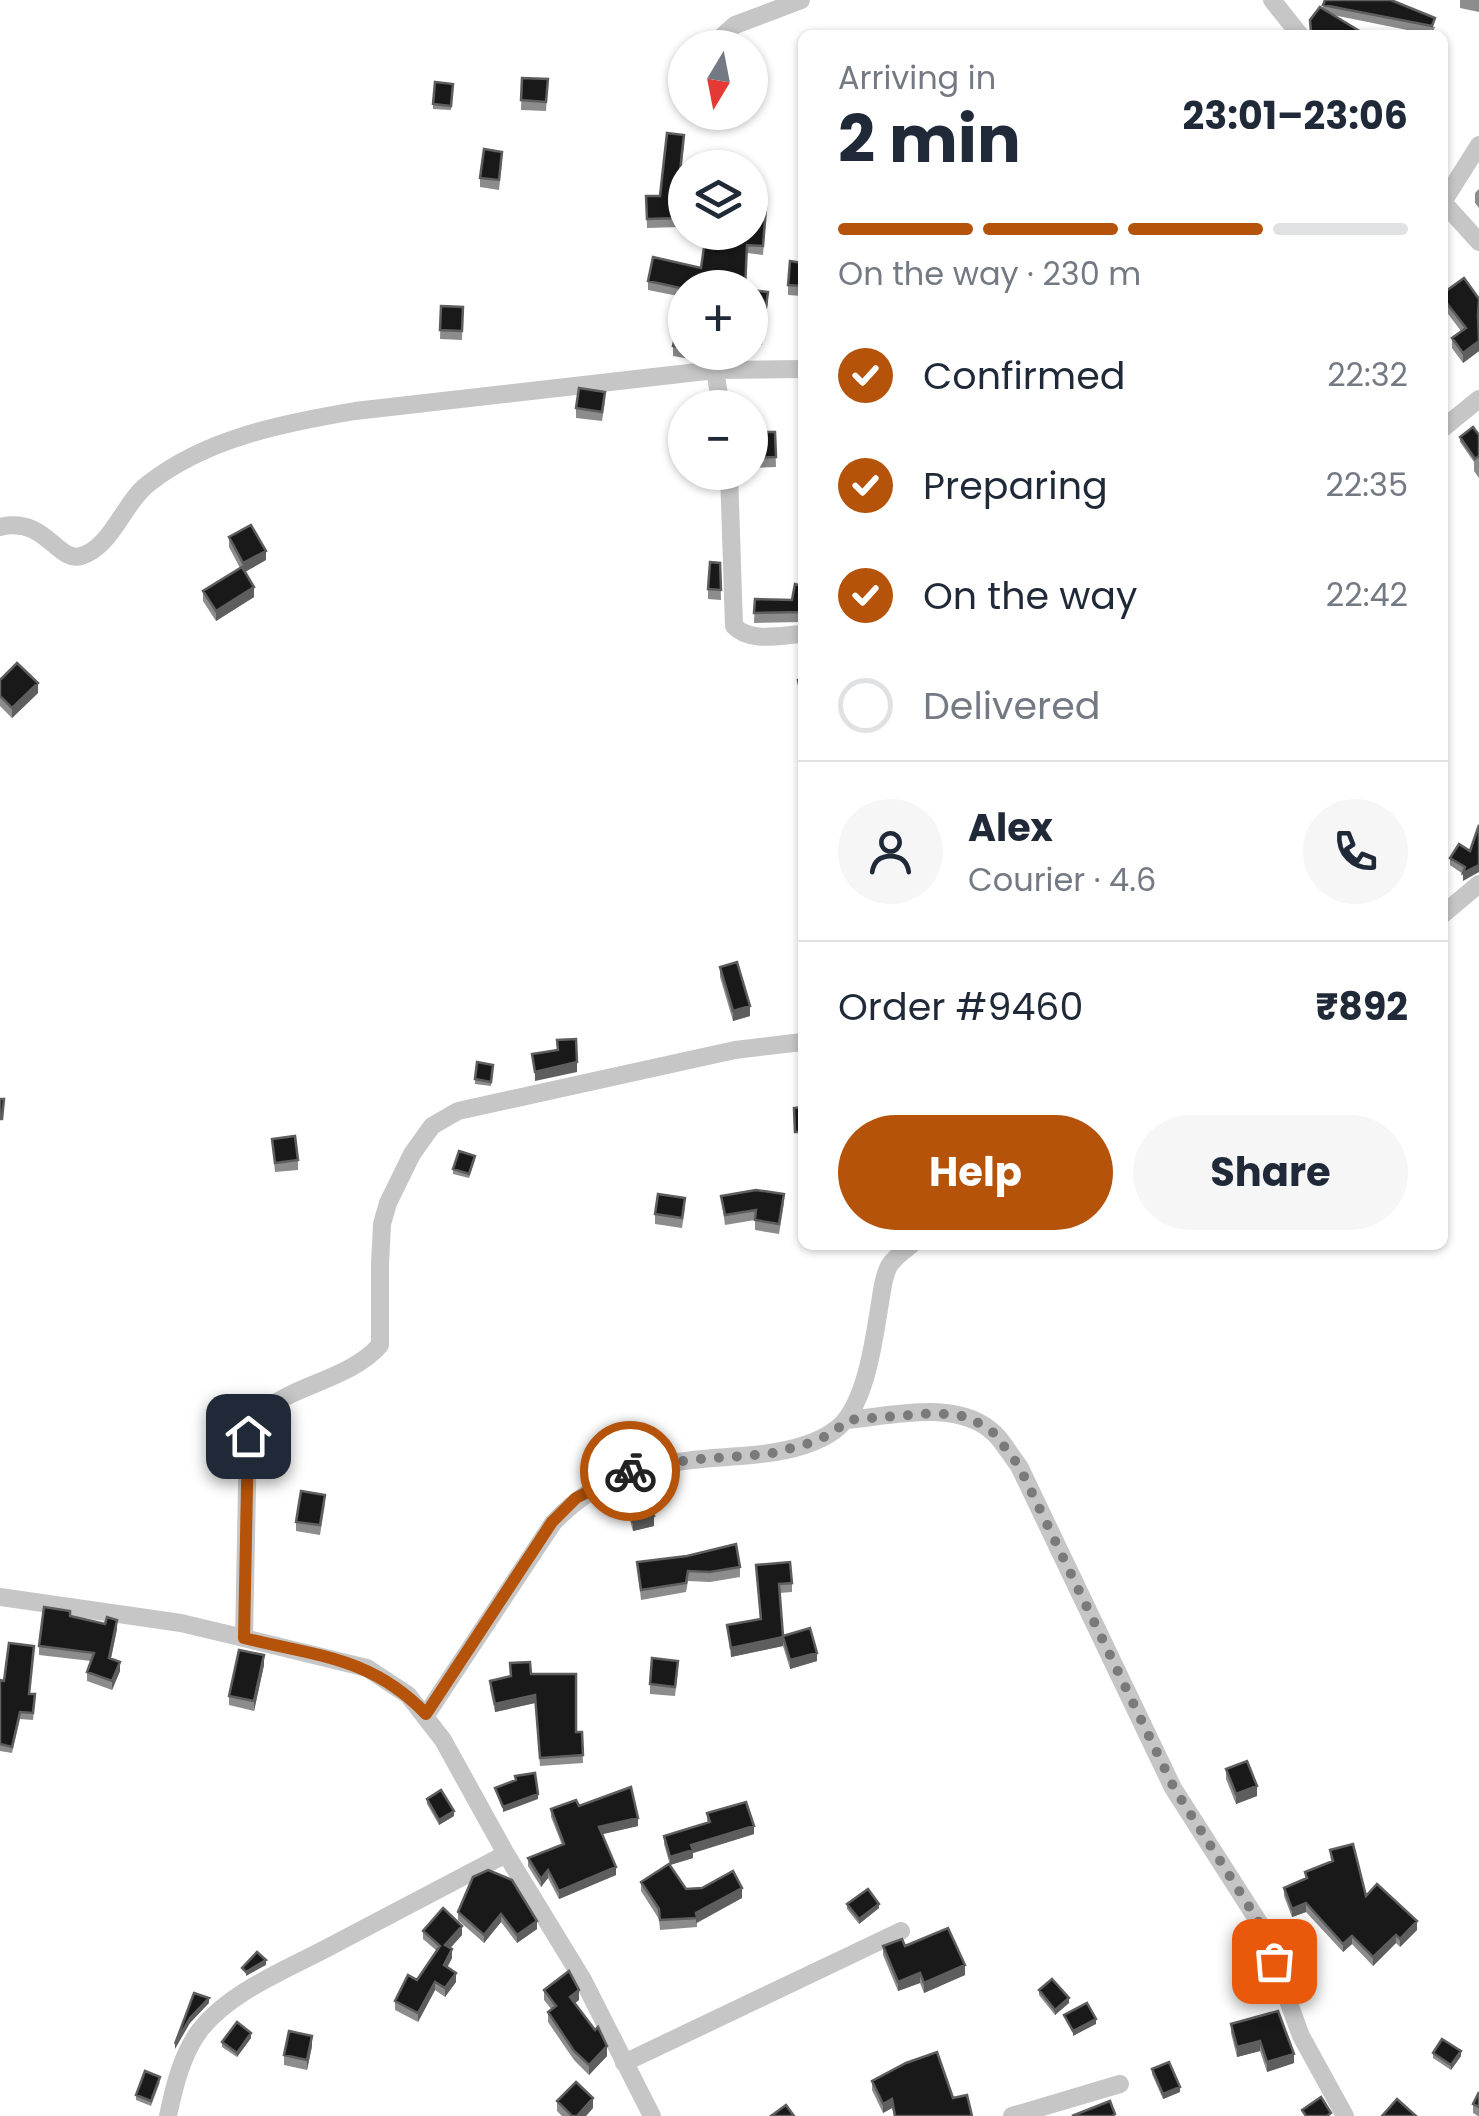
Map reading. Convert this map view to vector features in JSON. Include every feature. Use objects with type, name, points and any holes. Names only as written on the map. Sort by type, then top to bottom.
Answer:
[{"type":"street","points":[[730,30],[801,0]]},
{"type":"street","points":[[1272,0],[1296,30]]},
{"type":"street","points":[[1448,193],[1479,145]]},
{"type":"street","points":[[1448,207],[1479,242]]},
{"type":"street","points":[[768,369],[798,369]]},
{"type":"street","points":[[0,528],[28,525],[72,556],[81,556],[102,541],[145,486],[200,454],[248,434],[355,411],[715,370],[718,390]]},
{"type":"street","points":[[1448,424],[1479,398]]},
{"type":"street","points":[[730,490],[734,626],[754,636],[798,634]]},
{"type":"street","points":[[1448,911],[1479,884]]},
{"type":"street","points":[[244,1638],[248,1436],[263,1411],[354,1366],[380,1345],[382,1224],[397,1180],[432,1126],[458,1111],[735,1050],[798,1042]]},
{"type":"street","points":[[426,1714],[552,1522],[576,1498],[623,1473],[652,1466],[769,1454],[814,1442],[847,1420],[863,1382],[888,1267],[906,1250]]},
{"type":"street","points":[[847,1420],[936,1413],[969,1417],[994,1433],[1019,1466],[1174,1788],[1260,1924],[1301,2036],[1345,2116]]},
{"type":"street","points":[[0,1597],[181,1623],[244,1638],[366,1668],[408,1695],[426,1714],[584,1980],[652,2116]]},
{"type":"street","points":[[168,2116],[186,2055],[212,2017],[282,1972],[506,1854]]},
{"type":"street","points":[[624,2063],[901,1932]]},
{"type":"street","points":[[1012,2116],[1120,2084]]},
{"type":"building","points":[[1325,0],[1391,0],[1435,18],[1432,26],[1323,5]]},
{"type":"building","points":[[1320,7],[1358,30],[1311,30],[1310,20]]},
{"type":"building","points":[[522,78],[548,79],[546,102],[521,100]]},
{"type":"building","points":[[435,82],[453,84],[451,106],[433,104]]},
{"type":"building","points":[[667,133],[684,135],[682,150],[668,150],[668,218],[647,219],[646,196],[660,196]]},
{"type":"building","points":[[484,149],[502,152],[499,180],[480,178]]},
{"type":"building","points":[[704,250],[747,250],[746,270],[668,270],[668,285],[648,281],[653,257],[701,268]]},
{"type":"building","points":[[790,261],[798,262],[798,286],[788,285]]},
{"type":"building","points":[[1464,278],[1479,299],[1479,341],[1463,353],[1452,338],[1466,328],[1448,305],[1448,290]]},
{"type":"building","points":[[441,306],[463,307],[462,331],[440,330]]},
{"type":"building","points":[[579,388],[605,392],[602,412],[576,408]]},
{"type":"building","points":[[1473,427],[1479,435],[1479,456],[1475,459],[1460,437]]},
{"type":"building","points":[[768,432],[775,432],[776,457],[768,457]]},
{"type":"building","points":[[251,525],[266,551],[243,563],[229,537]]},
{"type":"building","points":[[710,562],[720,563],[721,590],[708,589]]},
{"type":"building","points":[[242,567],[254,587],[216,611],[203,591]]},
{"type":"building","points":[[795,584],[798,585],[798,612],[754,613],[755,599],[792,600]]},
{"type":"building","points":[[17,663],[38,683],[12,708],[0,696],[0,680]]},
{"type":"building","points":[[1479,825],[1479,865],[1463,873],[1465,867],[1450,858],[1459,844],[1470,851]]},
{"type":"building","points":[[737,962],[750,1006],[733,1011],[720,967]]},
{"type":"building","points":[[576,1039],[577,1062],[535,1072],[532,1054],[558,1050],[557,1040]]},
{"type":"building","points":[[477,1062],[493,1065],[491,1082],[475,1079]]},
{"type":"building","points":[[794,1108],[798,1108],[798,1132],[795,1132]]},
{"type":"building","points":[[295,1136],[298,1160],[275,1163],[272,1139]]},
{"type":"building","points":[[459,1151],[475,1156],[469,1174],[453,1169]]},
{"type":"building","points":[[756,1190],[784,1194],[779,1224],[755,1220],[756,1210],[725,1215],[721,1196]]},
{"type":"building","points":[[658,1194],[685,1198],[682,1218],[655,1214]]},
{"type":"building","points":[[646,1488],[654,1516],[633,1522],[625,1493]]},
{"type":"building","points":[[301,1491],[325,1495],[320,1525],[296,1522]]},
{"type":"building","points":[[736,1544],[740,1567],[688,1571],[686,1583],[641,1590],[637,1562],[687,1556]]},
{"type":"building","points":[[790,1562],[792,1583],[779,1584],[783,1636],[810,1628],[817,1653],[790,1660],[783,1637],[731,1648],[727,1625],[761,1619],[756,1565]]},
{"type":"building","points":[[44,1607],[70,1611],[70,1616],[105,1624],[107,1617],[117,1620],[109,1658],[120,1662],[112,1681],[87,1672],[94,1653],[39,1646]]},
{"type":"building","points":[[9,1643],[34,1646],[29,1694],[35,1694],[33,1713],[20,1712],[12,1747],[0,1744],[0,1680],[4,1681]]},
{"type":"building","points":[[239,1650],[264,1655],[254,1701],[229,1696]]},
{"type":"building","points":[[652,1658],[678,1661],[675,1687],[650,1684]]},
{"type":"building","points":[[530,1662],[531,1674],[576,1674],[576,1732],[582,1732],[583,1755],[540,1758],[535,1695],[495,1704],[490,1681],[511,1676],[510,1663]]},
{"type":"building","points":[[1247,1761],[1257,1786],[1236,1794],[1226,1769]]},
{"type":"building","points":[[535,1773],[538,1794],[503,1807],[495,1788],[516,1780],[515,1776]]},
{"type":"building","points":[[631,1787],[638,1818],[599,1827],[616,1867],[559,1891],[548,1870],[541,1879],[528,1858],[564,1844],[551,1809],[576,1800],[579,1806]]},
{"type":"building","points":[[441,1790],[454,1811],[439,1820],[427,1799]]},
{"type":"building","points":[[746,1802],[754,1826],[691,1845],[693,1850],[670,1857],[664,1836],[710,1822],[707,1813]]},
{"type":"building","points":[[1353,1844],[1366,1896],[1377,1884],[1417,1921],[1400,1939],[1396,1935],[1373,1957],[1352,1936],[1343,1944],[1306,1903],[1292,1909],[1284,1888],[1307,1878],[1305,1872],[1333,1861],[1330,1850]]},
{"type":"building","points":[[669,1864],[686,1889],[702,1888],[733,1871],[742,1888],[696,1913],[697,1918],[660,1920],[659,1909],[641,1882]]},
{"type":"building","points":[[488,1870],[512,1880],[537,1921],[517,1935],[501,1914],[484,1935],[458,1912],[473,1877]]},
{"type":"building","points":[[868,1889],[879,1904],[859,1919],[847,1904]]},
{"type":"building","points":[[443,1908],[462,1926],[445,1945],[452,1949],[444,1965],[456,1973],[445,1988],[435,1982],[418,2013],[395,2001],[408,1975],[417,1980],[440,1946],[423,1931]]},
{"type":"building","points":[[948,1928],[965,1965],[924,1983],[920,1973],[898,1982],[883,1946],[902,1939],[905,1946]]},
{"type":"building","points":[[257,1952],[266,1960],[246,1972],[242,1968]]},
{"type":"building","points":[[1300,1959],[1309,1984],[1300,1987],[1291,1963]]},
{"type":"building","points":[[569,1971],[579,1990],[570,1997],[595,2030],[598,2027],[607,2046],[589,2065],[574,2051],[548,2012],[556,2006],[544,1990]]},
{"type":"building","points":[[1052,1979],[1069,1998],[1055,2010],[1039,1990]]},
{"type":"building","points":[[194,1993],[209,1998],[190,2018],[175,2044]]},
{"type":"building","points":[[1087,2003],[1096,2019],[1073,2031],[1064,2015]]},
{"type":"building","points":[[1278,2011],[1294,2054],[1267,2062],[1260,2041],[1237,2047],[1231,2024]]},
{"type":"building","points":[[237,2022],[251,2033],[237,2053],[222,2042]]},
{"type":"building","points":[[289,2031],[312,2036],[307,2060],[284,2055]]},
{"type":"building","points":[[1442,2039],[1461,2051],[1451,2065],[1433,2053]]},
{"type":"building","points":[[937,2052],[953,2098],[967,2095],[972,2116],[895,2116],[892,2099],[883,2104],[872,2081]]},
{"type":"building","points":[[1169,2062],[1180,2087],[1163,2094],[1152,2069]]},
{"type":"building","points":[[145,2071],[160,2077],[151,2101],[136,2095]]},
{"type":"building","points":[[576,2082],[593,2098],[577,2116],[572,2116],[557,2101]]},
{"type":"building","points":[[1321,2097],[1331,2113],[1306,2116],[1302,2110]]},
{"type":"building","points":[[1397,2099],[1416,2116],[1382,2116]]},
{"type":"building","points":[[1110,2101],[1115,2114],[1112,2116],[1072,2116]]},
{"type":"building","points":[[786,2105],[794,2116],[771,2116]]},
{"type":"way so far","points":[[630,1471],[688,1460],[769,1454],[814,1442],[847,1420],[936,1413],[969,1417],[994,1433],[1019,1466],[1174,1788],[1260,1924],[1274,1961]]},
{"type":"route","points":[[248,1436],[244,1638],[366,1668],[408,1695],[426,1714],[552,1522],[576,1498],[630,1471]]}]
